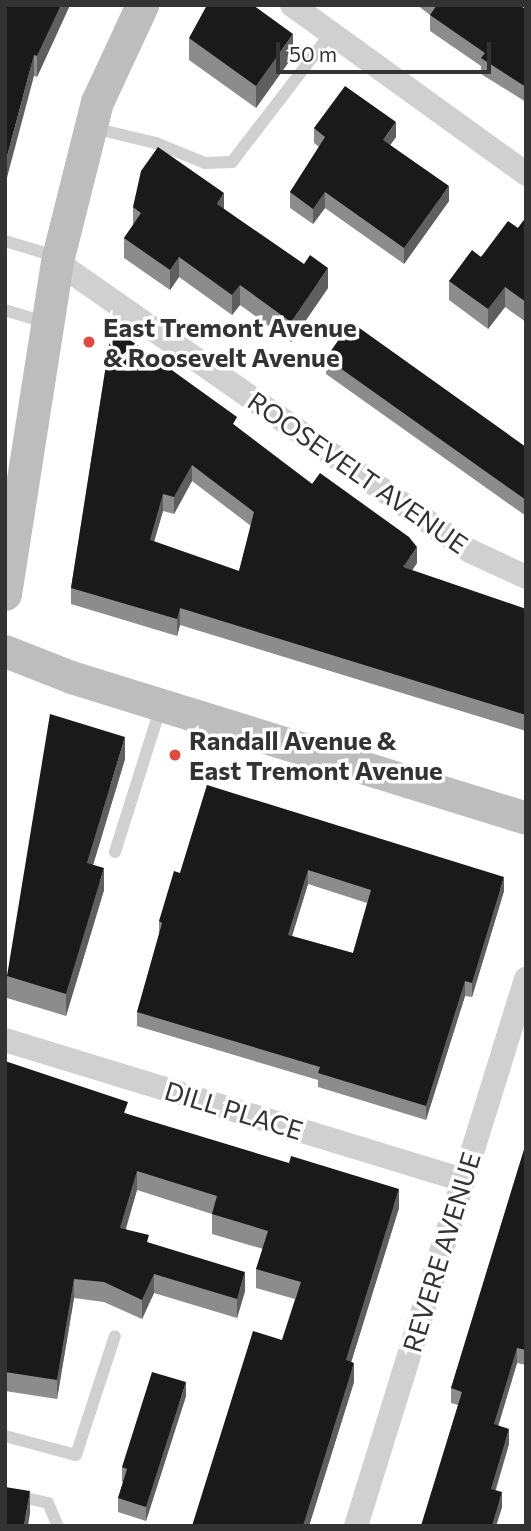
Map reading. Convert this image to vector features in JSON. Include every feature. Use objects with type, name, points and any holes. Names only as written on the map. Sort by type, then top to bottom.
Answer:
[{"type":"main road","points":[[5,594],[14,482],[48,323],[58,260],[90,127],[118,51],[142,5]]},
{"type":"main road","points":[[5,651],[161,706],[526,818]]},
{"type":"street","points":[[292,5],[526,174]]},
{"type":"street","name":"ROOSEVELT AVENUE","points":[[58,260],[470,551],[526,578]]},
{"type":"street","name":"REVERE AVENUE","points":[[356,1526],[526,979]]},
{"type":"street","name":"DILL PLACE","points":[[5,1040],[463,1181]]},
{"type":"lane","points":[[90,127],[156,144],[205,163],[232,162],[331,33]]},
{"type":"lane","points":[[5,241],[58,260]]},
{"type":"lane","points":[[5,310],[48,323]]},
{"type":"lane","points":[[115,852],[161,706]]},
{"type":"lane","points":[[5,1436],[76,1455],[115,1336]]},
{"type":"lane","points":[[5,1493],[48,1503],[56,1513],[58,1526]]},
{"type":"building","points":[[5,5],[61,5],[37,56],[34,55],[5,164]]},
{"type":"building","points":[[207,5],[253,5],[293,34],[256,86],[189,38]]},
{"type":"building","points":[[437,5],[520,5],[526,10],[526,87],[481,58],[485,53],[430,15]]},
{"type":"building","points":[[345,86],[396,122],[383,140],[449,186],[404,248],[325,192],[313,209],[290,192],[325,137],[314,128]]},
{"type":"building","points":[[158,147],[224,193],[217,204],[304,264],[310,255],[328,268],[291,322],[240,285],[232,295],[179,257],[170,270],[124,238],[141,213],[133,207],[141,171]]},
{"type":"building","points":[[526,217],[526,302],[505,287],[488,309],[449,281],[472,250],[481,257],[508,221],[518,228]]},
{"type":"building","points":[[351,322],[526,447],[526,500],[326,358]]},
{"type":"building","points":[[112,327],[237,417],[233,424],[312,484],[320,473],[409,537],[417,547],[403,567],[526,609],[526,715],[180,608],[177,619],[71,588]],"holes":[[[192,465],[254,512],[239,571],[150,540],[163,494],[174,497]]]},
{"type":"building","points":[[50,714],[125,737],[87,863],[104,868],[66,994],[7,976]]},
{"type":"building","points":[[207,785],[504,877],[472,983],[465,981],[426,1106],[318,1073],[320,1067],[137,1012],[174,871],[180,873]],"holes":[[[308,870],[371,890],[353,953],[288,935]]]},
{"type":"building","points":[[5,1061],[128,1102],[124,1113],[289,1163],[291,1156],[399,1189],[346,1360],[354,1363],[303,1526],[192,1526],[253,1331],[282,1340],[301,1282],[256,1269],[268,1231],[212,1214],[217,1196],[137,1171],[120,1228],[149,1235],[147,1242],[245,1272],[237,1299],[154,1274],[142,1300],[104,1282],[74,1279],[57,1380],[5,1372]]},
{"type":"building","points":[[526,1143],[526,1350],[517,1348],[494,1424],[509,1429],[491,1489],[502,1492],[492,1526],[421,1526],[462,1392],[451,1388]]},
{"type":"building","points":[[152,1372],[186,1382],[146,1507],[118,1498],[127,1469],[122,1467]]},
{"type":"building","points":[[5,1487],[30,1491],[24,1526],[5,1526]]},
{"type":"place","name":"East Tremont Avenue & Roosevelt Avenue","points":[[89,342]]},
{"type":"place","name":"Randall Avenue & East Tremont Avenue","points":[[175,755]]}]
